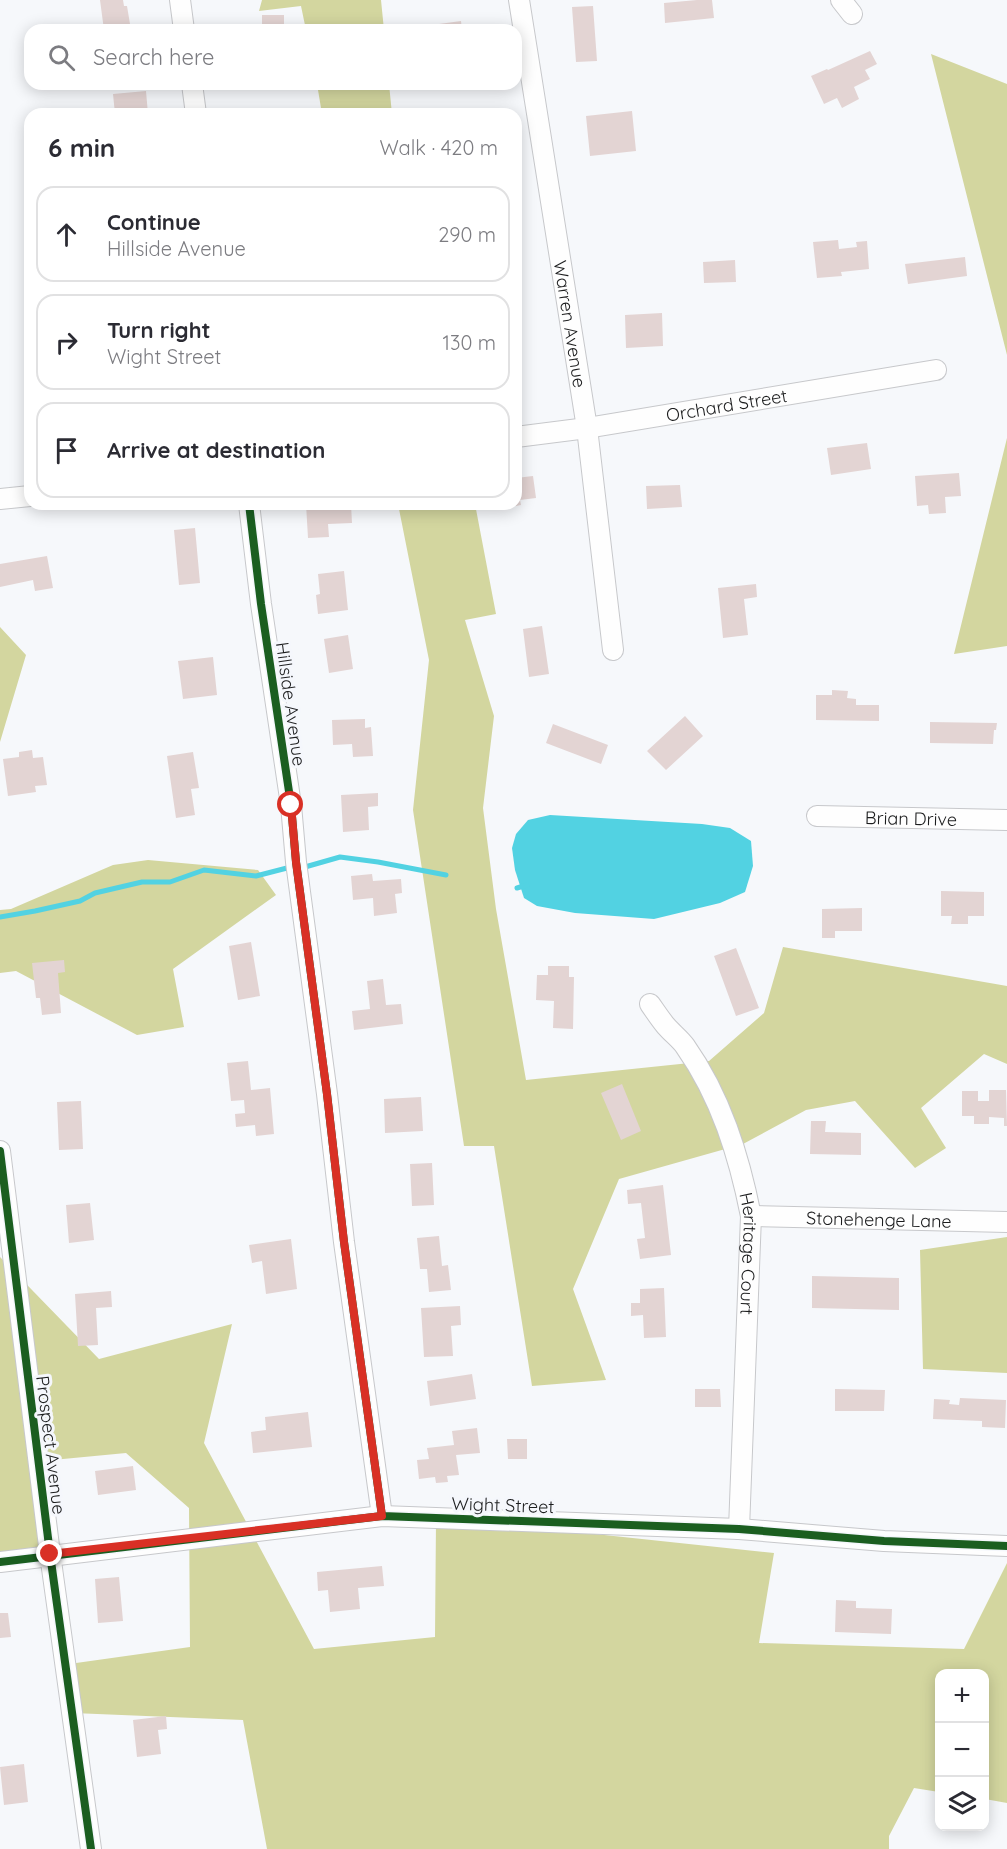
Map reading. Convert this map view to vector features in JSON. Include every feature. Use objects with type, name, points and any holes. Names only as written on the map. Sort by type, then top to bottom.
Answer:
[{"type":"street","points":[[180,0],[183,24]]},
{"type":"street","name":"Warren Avenue","points":[[519,0],[586,428],[613,650]]},
{"type":"street","points":[[193,90],[195,108]]},
{"type":"street","name":"Orchard Street","points":[[522,436],[586,428],[936,370]]},
{"type":"street","points":[[0,500],[24,497]]},
{"type":"street","name":"Hillside Avenue","points":[[250,510],[262,616],[291,805],[296,862],[344,1242],[382,1516]]},
{"type":"street","name":"Brian Drive","points":[[817,816],[1007,820]]},
{"type":"street","name":"Heritage Court","points":[[650,1004],[684,1045],[712,1092],[742,1172],[751,1216],[739,1529]]},
{"type":"street","name":"Prospect Avenue","points":[[0,1151],[50,1554],[91,1849]]},
{"type":"street","name":"Stonehenge Lane","points":[[751,1216],[1007,1222]]},
{"type":"street","name":"Wight Street","points":[[0,1562],[50,1554],[382,1516],[739,1529],[888,1541],[1007,1546]]},
{"type":"green space","points":[[262,0],[381,0],[383,24],[305,24],[301,6],[259,11]]},
{"type":"green space","points":[[931,54],[1007,84],[1007,355]]},
{"type":"green space","points":[[318,90],[390,90],[391,108],[321,108]]},
{"type":"green space","points":[[1007,438],[1007,646],[954,654]]},
{"type":"green space","points":[[399,510],[476,510],[496,614],[465,620],[494,716],[483,808],[496,909],[526,1080],[709,1061],[764,1013],[783,947],[1007,986],[1007,1064],[984,1054],[921,1108],[946,1148],[915,1168],[855,1101],[806,1110],[743,1144],[619,1179],[573,1289],[606,1380],[532,1386],[494,1146],[464,1146],[413,810],[429,660]]},
{"type":"green space","points":[[0,627],[26,655],[0,742]]},
{"type":"green space","points":[[148,860],[258,870],[276,895],[173,969],[184,1027],[137,1035],[16,971],[0,973],[0,910],[11,909],[113,865]]},
{"type":"green space","points":[[1007,1237],[1007,1373],[923,1369],[920,1250]]},
{"type":"green space","points":[[0,1257],[99,1359],[232,1324],[204,1443],[314,1649],[435,1637],[436,1521],[463,1520],[774,1553],[759,1643],[964,1649],[1007,1563],[1007,1803],[989,1800],[989,1669],[935,1669],[935,1791],[914,1788],[889,1836],[889,1849],[267,1849],[243,1720],[73,1713],[69,1664],[190,1647],[189,1508],[126,1453],[42,1461],[56,1559],[0,1566]]},
{"type":"water","points":[[550,815],[702,824],[730,828],[751,841],[753,866],[745,892],[720,903],[654,919],[575,913],[537,906],[524,898],[515,870],[512,848],[516,834],[528,820]]},
{"type":"building","points":[[100,0],[123,0],[124,6],[127,6],[130,24],[103,24]]},
{"type":"building","points":[[712,0],[714,18],[665,23],[664,3]]},
{"type":"building","points":[[593,6],[597,61],[576,62],[572,7]]},
{"type":"building","points":[[262,15],[284,15],[284,24],[262,24]]},
{"type":"building","points":[[461,21],[461,24],[439,24]]},
{"type":"building","points":[[870,51],[877,64],[865,70],[870,79],[854,87],[859,99],[842,108],[837,98],[824,104],[811,76]]},
{"type":"building","points":[[146,91],[147,108],[114,108],[113,94]]},
{"type":"building","points":[[632,111],[636,151],[590,156],[586,116]]},
{"type":"building","points":[[838,240],[839,249],[857,247],[856,242],[867,241],[869,269],[841,272],[842,276],[817,278],[813,242]]},
{"type":"building","points":[[965,257],[967,276],[908,284],[905,264]]},
{"type":"building","points":[[735,260],[736,282],[704,283],[703,262]]},
{"type":"building","points":[[662,313],[663,346],[626,348],[625,315]]},
{"type":"building","points":[[867,443],[871,469],[831,475],[827,448]]},
{"type":"building","points":[[959,473],[961,496],[945,497],[946,513],[929,514],[928,505],[917,506],[915,476]]},
{"type":"building","points":[[533,476],[536,498],[522,500],[522,477]]},
{"type":"building","points":[[680,485],[682,507],[647,509],[646,486]]},
{"type":"building","points":[[306,510],[351,510],[352,523],[328,524],[329,537],[308,538]]},
{"type":"building","points":[[195,528],[200,583],[179,585],[174,530]]},
{"type":"building","points":[[47,556],[53,588],[35,591],[33,580],[0,587],[0,564]]},
{"type":"building","points":[[344,571],[348,610],[318,614],[316,595],[320,594],[318,574]]},
{"type":"building","points":[[756,584],[757,597],[744,599],[748,635],[723,638],[718,588]]},
{"type":"building","points":[[542,626],[549,674],[529,677],[523,629]]},
{"type":"building","points":[[348,635],[353,669],[329,673],[324,639]]},
{"type":"building","points":[[213,657],[217,695],[183,699],[178,661]]},
{"type":"building","points":[[832,690],[848,691],[847,698],[856,699],[856,705],[879,705],[879,721],[816,720],[816,695],[832,695]]},
{"type":"building","points":[[685,716],[703,736],[666,770],[647,751]]},
{"type":"building","points":[[365,719],[365,728],[371,727],[373,756],[353,757],[352,744],[333,745],[332,720]]},
{"type":"building","points":[[930,722],[997,723],[993,744],[930,743]]},
{"type":"building","points":[[553,724],[608,745],[601,764],[546,743]]},
{"type":"building","points":[[32,750],[33,758],[43,757],[47,785],[35,786],[36,792],[8,796],[3,759],[19,757],[19,752]]},
{"type":"building","points":[[193,752],[199,788],[191,789],[195,815],[176,818],[167,756]]},
{"type":"building","points":[[378,793],[378,806],[368,807],[369,830],[343,832],[341,795]]},
{"type":"building","points":[[372,874],[373,881],[401,879],[402,893],[395,894],[397,913],[374,916],[373,898],[353,900],[351,876]]},
{"type":"building","points":[[941,891],[984,892],[984,916],[968,916],[968,924],[951,924],[952,916],[941,916]]},
{"type":"building","points":[[862,908],[862,931],[835,931],[835,938],[822,938],[822,909]]},
{"type":"building","points":[[251,942],[260,996],[238,1000],[229,946]]},
{"type":"building","points":[[736,948],[759,1008],[736,1016],[714,956]]},
{"type":"building","points":[[64,960],[65,972],[58,973],[61,1013],[42,1015],[40,998],[36,998],[32,963]]},
{"type":"building","points":[[548,966],[569,966],[569,977],[574,977],[573,1029],[553,1028],[554,1001],[536,1000],[537,975],[548,975]]},
{"type":"building","points":[[383,979],[386,1005],[401,1004],[403,1024],[354,1030],[352,1011],[370,1009],[367,981]]},
{"type":"building","points":[[248,1061],[251,1090],[270,1088],[274,1134],[256,1136],[255,1125],[236,1127],[235,1114],[245,1113],[244,1100],[231,1101],[227,1063]]},
{"type":"building","points":[[622,1084],[641,1131],[621,1140],[601,1093]]},
{"type":"building","points":[[989,1090],[1006,1090],[1007,1126],[1004,1126],[1004,1118],[989,1117],[989,1124],[974,1124],[974,1116],[962,1116],[962,1091],[978,1091],[978,1101],[989,1101]]},
{"type":"building","points":[[421,1097],[423,1131],[385,1133],[384,1099]]},
{"type":"building","points":[[81,1101],[83,1149],[59,1150],[57,1102]]},
{"type":"building","points":[[811,1121],[826,1121],[825,1132],[861,1133],[861,1155],[810,1154]]},
{"type":"building","points":[[432,1163],[434,1205],[412,1206],[410,1164]]},
{"type":"building","points":[[663,1185],[671,1255],[640,1259],[637,1239],[645,1238],[641,1203],[628,1204],[627,1190]]},
{"type":"building","points":[[90,1203],[94,1240],[69,1243],[66,1205]]},
{"type":"building","points":[[439,1236],[442,1266],[448,1265],[451,1290],[429,1292],[427,1269],[420,1269],[417,1238]]},
{"type":"building","points":[[291,1239],[297,1289],[266,1294],[262,1261],[252,1263],[249,1245]]},
{"type":"building","points":[[812,1276],[899,1278],[899,1310],[812,1308]]},
{"type":"building","points":[[664,1288],[666,1337],[644,1338],[643,1315],[631,1316],[631,1303],[640,1303],[640,1289]]},
{"type":"building","points":[[111,1291],[112,1307],[96,1308],[98,1345],[78,1346],[75,1294]]},
{"type":"building","points":[[460,1306],[461,1325],[451,1326],[453,1356],[424,1357],[421,1308]]},
{"type":"building","points":[[472,1374],[476,1399],[430,1406],[427,1381]]},
{"type":"building","points":[[695,1389],[720,1389],[721,1407],[695,1407]]},
{"type":"building","points":[[835,1389],[885,1390],[884,1411],[835,1411]]},
{"type":"building","points":[[960,1398],[1006,1400],[1005,1428],[982,1427],[982,1421],[933,1419],[934,1399],[950,1400],[949,1404],[959,1405]]},
{"type":"building","points":[[308,1412],[312,1447],[253,1453],[251,1432],[266,1430],[265,1417]]},
{"type":"building","points":[[477,1428],[480,1453],[456,1455],[459,1475],[447,1476],[448,1482],[436,1483],[435,1477],[419,1479],[417,1460],[429,1459],[427,1448],[454,1445],[452,1431]]},
{"type":"building","points":[[507,1439],[527,1439],[527,1459],[508,1459]]},
{"type":"building","points":[[133,1466],[136,1490],[98,1495],[95,1471]]},
{"type":"building","points":[[382,1566],[384,1586],[358,1588],[360,1609],[330,1612],[328,1590],[318,1591],[317,1572]]},
{"type":"building","points":[[119,1577],[123,1621],[98,1623],[95,1579]]},
{"type":"building","points":[[836,1600],[856,1601],[856,1608],[892,1609],[891,1634],[835,1632]]},
{"type":"building","points":[[0,1613],[8,1613],[11,1637],[0,1638]]},
{"type":"building","points":[[166,1716],[167,1729],[158,1730],[161,1754],[137,1757],[133,1720]]},
{"type":"building","points":[[24,1764],[28,1802],[4,1805],[0,1767]]},
{"type":"waterway","points":[[305,867],[340,857],[446,875]]},
{"type":"waterway","points":[[0,917],[80,901],[95,893],[142,882],[170,882],[204,870],[256,876],[287,868]]},
{"type":"waterway","points":[[517,888],[527,885]]},
{"type":"cycle path","points":[[250,510],[261,604],[291,805],[296,862],[344,1242],[382,1516]]},
{"type":"cycle path","points":[[0,1151],[50,1554],[91,1849]]},
{"type":"cycle path","points":[[0,1562],[382,1516],[739,1529],[884,1541],[1007,1546]]},
{"type":"route","points":[[50,1554],[382,1516],[344,1242],[296,862],[291,805]]}]
